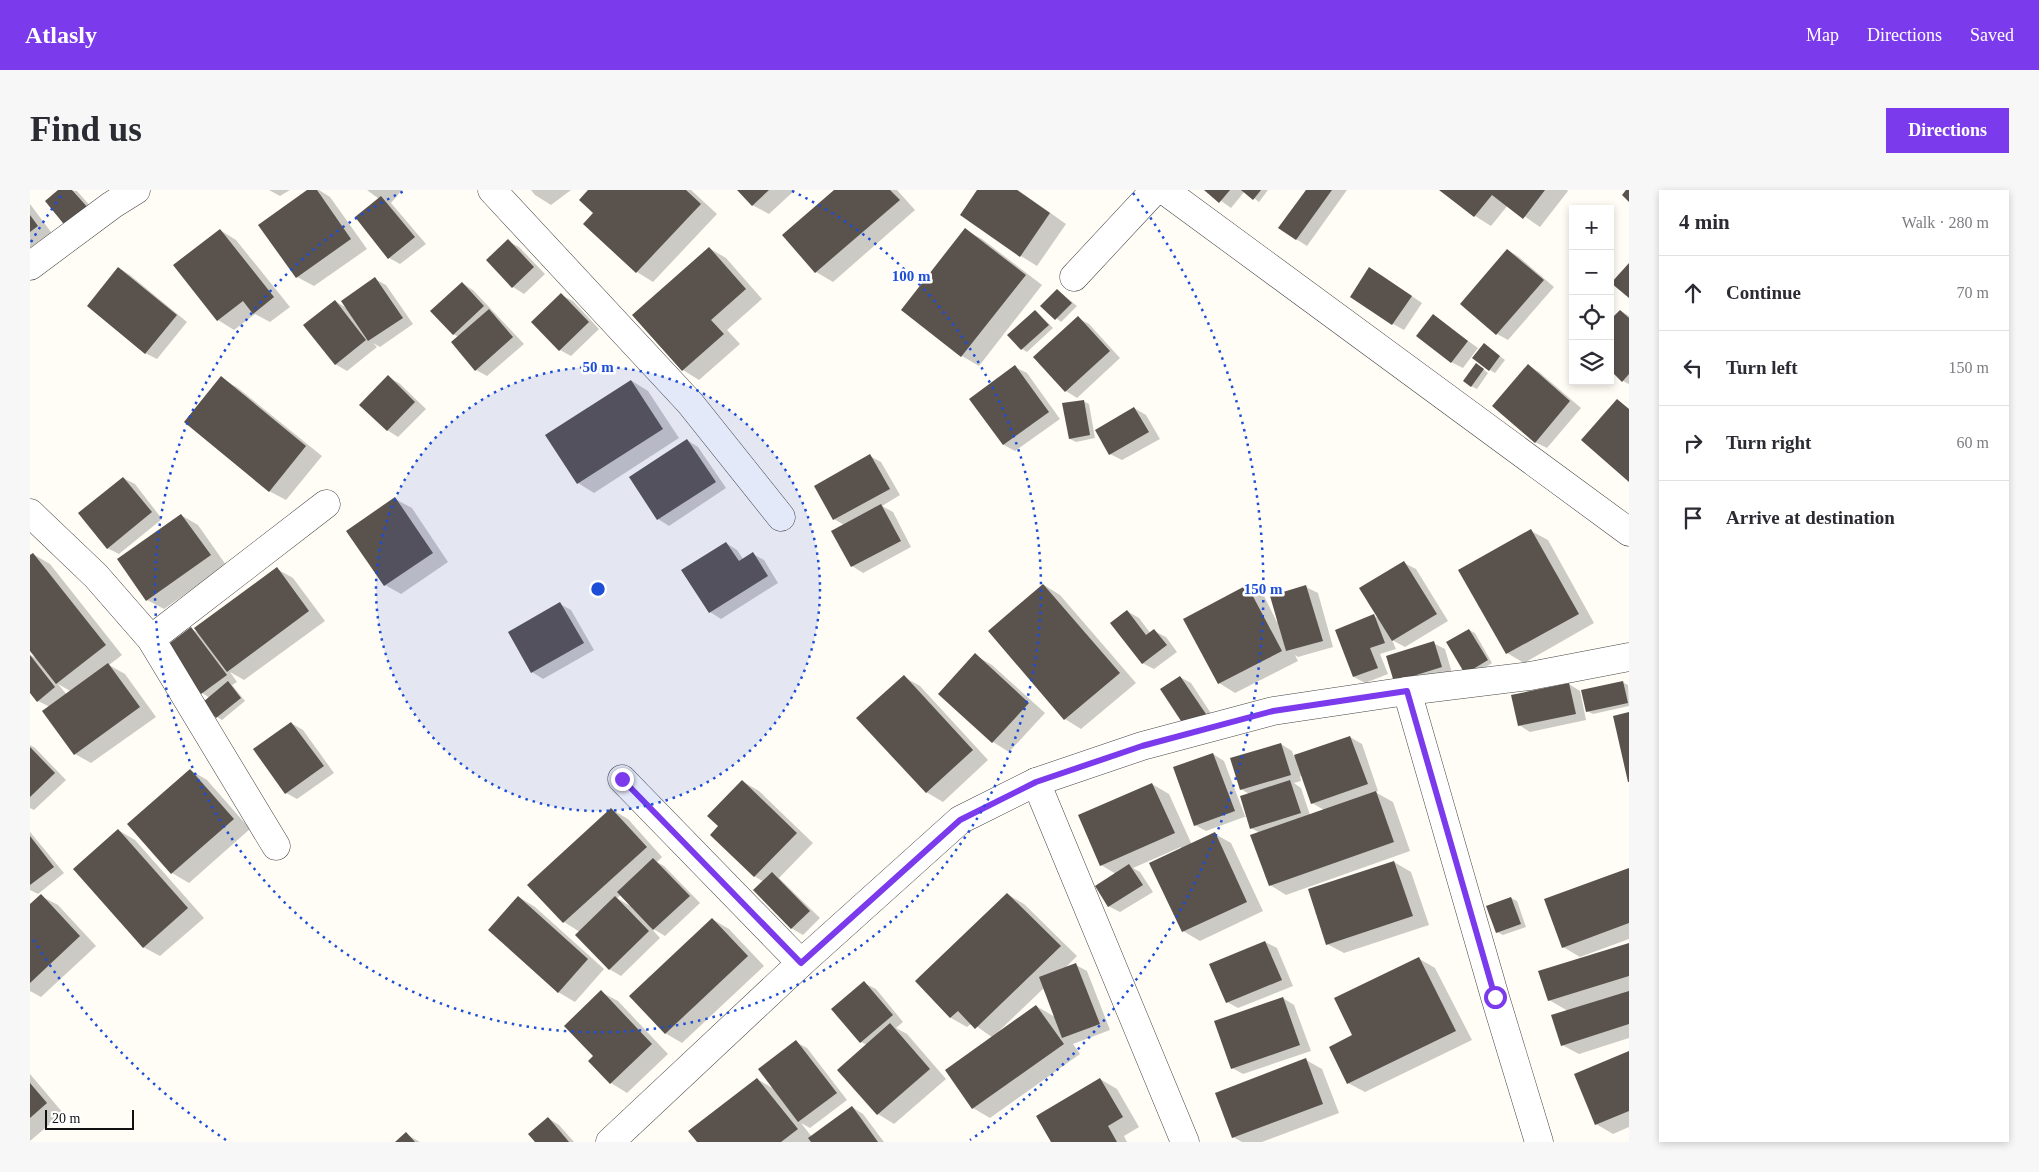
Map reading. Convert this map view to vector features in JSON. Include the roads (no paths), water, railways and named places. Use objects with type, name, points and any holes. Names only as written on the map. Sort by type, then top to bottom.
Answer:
[{"type":"street","points":[[30,266],[112,205],[136,190]]},
{"type":"street","points":[[492,190],[690,403],[781,517]]},
{"type":"street","points":[[1074,277],[1155,190]]},
{"type":"street","points":[[1164,190],[1629,532]]},
{"type":"street","points":[[151,638],[326,504]]},
{"type":"street","points":[[30,513],[96,576],[151,638],[276,846]]},
{"type":"street","points":[[624,1137],[801,963],[960,820],[1036,782],[1142,746],[1273,711],[1407,691],[1530,676],[1629,657]]},
{"type":"street","points":[[1407,691],[1539,1142]]},
{"type":"street","points":[[622,779],[801,963]]},
{"type":"street","points":[[1036,782],[1186,1142]]}]
